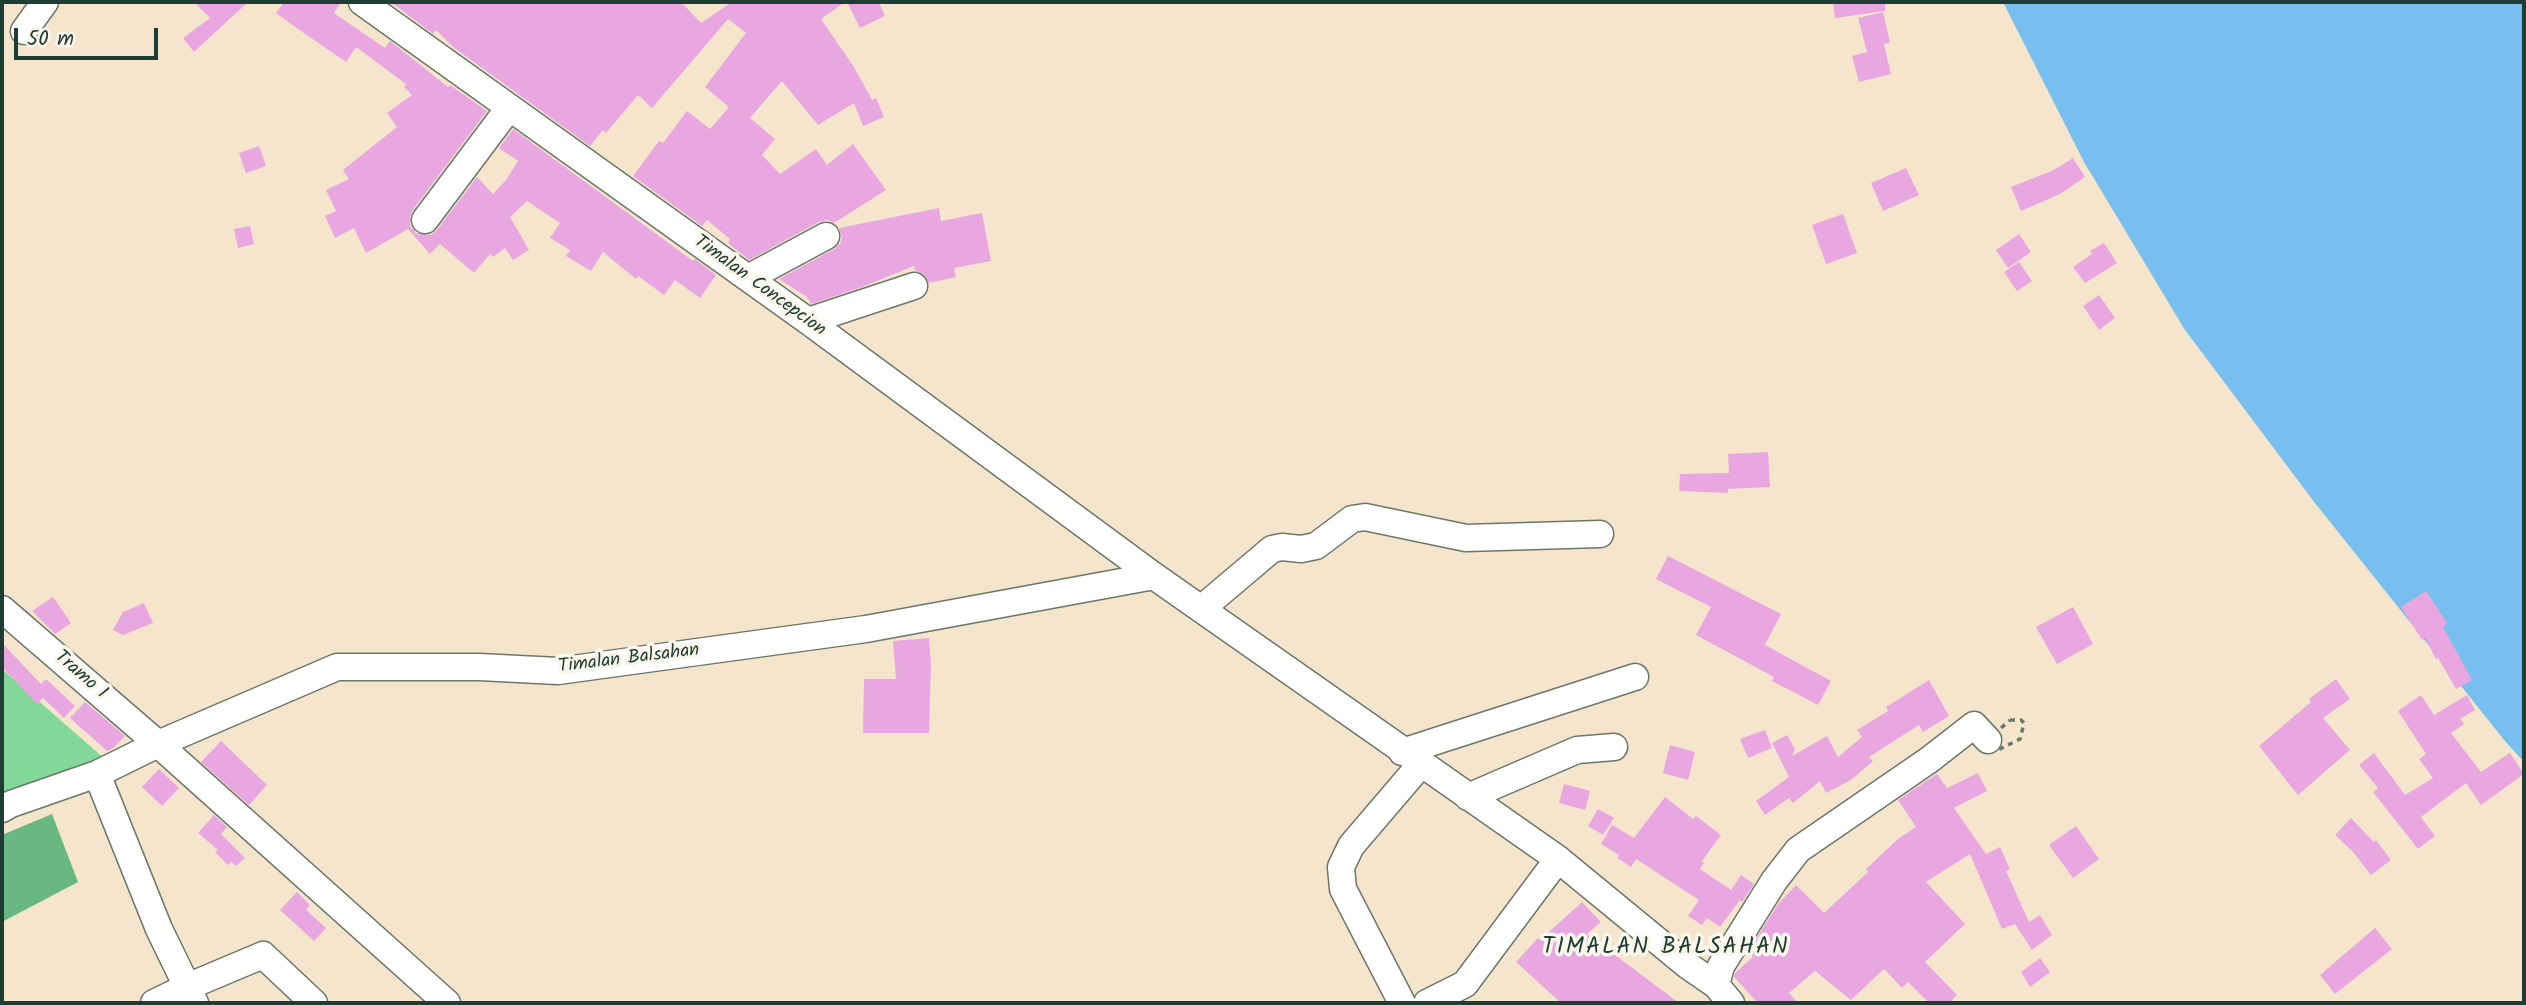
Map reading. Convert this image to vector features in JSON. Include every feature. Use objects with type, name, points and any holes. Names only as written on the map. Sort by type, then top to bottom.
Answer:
[{"type":"street","points":[[24,31],[45,2]]},
{"type":"street","name":"Timalan Concepcion","points":[[362,2],[808,321],[1201,610],[1558,859],[1723,994]]},
{"type":"street","points":[[425,220],[509,108]]},
{"type":"street","points":[[748,278],[826,236]]},
{"type":"street","points":[[808,321],[914,286]]},
{"type":"street","points":[[1201,610],[1272,549],[1316,546],[1352,519],[1365,517],[1466,538],[1601,534]]},
{"type":"street","name":"Timalan Balsahan","points":[[2,809],[97,774],[158,744],[337,667],[479,667],[558,671],[866,629],[1154,576]]},
{"type":"street","name":"Tramo 1","points":[[2,609],[158,744],[447,1003]]},
{"type":"street","points":[[1402,1003],[1343,889],[1340,867],[1351,846],[1412,758],[1635,677]]},
{"type":"street","points":[[1723,994],[1721,966],[1774,881],[1798,850],[1929,760],[1974,725],[1988,740]]},
{"type":"street","points":[[1468,797],[1577,750],[1614,747]]},
{"type":"street","points":[[97,774],[159,929],[191,995]]},
{"type":"street","points":[[1427,1003],[1471,994],[1558,859]]},
{"type":"street","points":[[154,1003],[191,995],[263,955],[314,1003]]},
{"type":"green space","points":[[2,669],[106,760],[2,806]]},
{"type":"green space","points":[[52,814],[78,882],[2,922],[2,835]]},
{"type":"water","points":[[2003,2],[2524,2],[2524,762],[2315,503],[2185,330],[2084,162]]},
{"type":"building","points":[[194,2],[248,2],[194,52],[183,38],[210,18]]},
{"type":"building","points":[[284,2],[341,2],[334,13],[385,48],[390,41],[448,87],[450,85],[487,111],[412,211],[410,226],[416,233],[431,235],[437,230],[477,177],[493,194],[518,161],[499,148],[513,129],[716,275],[700,298],[675,280],[664,295],[638,276],[636,279],[603,252],[591,271],[566,256],[570,250],[550,238],[560,223],[527,201],[510,217],[529,250],[513,260],[505,248],[493,257],[490,254],[474,273],[440,244],[430,254],[408,229],[366,253],[354,228],[335,238],[325,216],[336,211],[326,190],[349,179],[343,170],[397,127],[387,113],[412,95],[404,87],[406,84],[356,47],[346,62],[298,29],[276,13]]},
{"type":"building","points":[[391,2],[681,2],[701,23],[732,2],[845,2],[821,19],[854,67],[872,100],[876,98],[884,117],[863,126],[854,103],[818,125],[782,81],[750,118],[775,139],[762,155],[780,174],[816,149],[827,165],[853,144],[886,190],[834,223],[827,220],[819,222],[749,260],[728,243],[730,239],[707,220],[702,226],[633,176],[659,141],[663,143],[687,111],[710,129],[729,107],[705,87],[746,33],[728,19],[652,108],[638,95],[606,133],[603,130],[590,146],[453,47],[436,30],[433,34]]},
{"type":"building","points":[[847,2],[879,2],[885,16],[860,28]]},
{"type":"building","points":[[1833,2],[1885,2],[1885,11],[1835,18]]},
{"type":"building","points":[[1883,12],[1890,43],[1884,44],[1891,74],[1859,82],[1852,56],[1867,52],[1858,18]]},
{"type":"building","points":[[259,146],[266,166],[246,173],[239,153]]},
{"type":"building","points":[[2073,158],[2085,177],[2060,194],[2021,211],[2011,187],[2054,170]]},
{"type":"building","points":[[1906,168],[1919,195],[1883,211],[1871,183]]},
{"type":"building","points":[[939,208],[941,221],[982,213],[991,261],[954,268],[956,277],[929,283],[924,274],[915,271],[914,266],[811,304],[807,297],[779,279],[840,244],[842,237],[839,228]]},
{"type":"building","points":[[1843,214],[1857,253],[1826,264],[1812,225]]},
{"type":"building","points":[[250,226],[254,244],[238,248],[234,229]]},
{"type":"building","points":[[2019,234],[2031,252],[2008,268],[1996,250]]},
{"type":"building","points":[[2104,243],[2117,263],[2085,283],[2073,267],[2092,254],[2090,251]]},
{"type":"building","points":[[2019,262],[2032,281],[2017,291],[2004,272]]},
{"type":"building","points":[[2099,295],[2115,318],[2099,330],[2083,306]]},
{"type":"building","points":[[1768,452],[1770,487],[1728,489],[1728,493],[1679,491],[1680,474],[1729,473],[1728,454]]},
{"type":"building","points":[[1668,556],[1781,614],[1765,645],[1831,681],[1818,705],[1772,681],[1774,677],[1696,635],[1711,607],[1656,579]]},
{"type":"building","points":[[2426,591],[2447,623],[2443,627],[2472,680],[2456,689],[2425,638],[2422,640],[2401,607]]},
{"type":"building","points":[[53,597],[71,623],[55,634],[32,611]]},
{"type":"building","points":[[144,603],[153,623],[123,635],[113,630],[123,612]]},
{"type":"building","points":[[2073,607],[2093,644],[2057,664],[2036,627]]},
{"type":"building","points":[[929,638],[929,733],[863,733],[864,679],[896,679],[893,641]]},
{"type":"building","points":[[2,643],[41,684],[46,679],[75,706],[64,718],[43,698],[37,704],[2,667]]},
{"type":"building","points":[[2336,679],[2350,699],[2323,718],[2350,750],[2298,795],[2259,746],[2311,702],[2309,699]]},
{"type":"building","points":[[1929,680],[1949,716],[1923,732],[1919,725],[1869,757],[1873,761],[1851,780],[1826,793],[1820,781],[1793,803],[1789,798],[1765,815],[1756,801],[1789,777],[1772,743],[1787,735],[1795,749],[1792,756],[1827,736],[1838,757],[1862,737],[1857,730],[1888,711],[1886,707]]},
{"type":"building","points":[[2421,695],[2434,715],[2467,695],[2475,710],[2460,719],[2464,724],[2451,733],[2481,772],[2510,753],[2524,774],[2481,805],[2466,783],[2421,817],[2435,836],[2418,849],[2373,792],[2378,788],[2359,765],[2374,753],[2405,795],[2433,778],[2419,759],[2426,754],[2398,711]]},
{"type":"building","points":[[85,702],[125,736],[113,748],[107,751],[70,718]]},
{"type":"building","points":[[1765,730],[1772,748],[1748,758],[1740,739]]},
{"type":"building","points":[[221,741],[267,785],[249,805],[201,762]]},
{"type":"building","points":[[1670,745],[1695,752],[1688,780],[1663,773]]},
{"type":"building","points":[[159,769],[179,788],[162,806],[142,787]]},
{"type":"building","points":[[1978,773],[1987,791],[1954,808],[1986,854],[2000,847],[2010,869],[2006,871],[2029,922],[2040,915],[2052,935],[2032,950],[2015,924],[2002,929],[1970,854],[1926,882],[1965,924],[1925,962],[1957,995],[1949,1003],[1929,1003],[1908,982],[1902,988],[1884,969],[1851,1000],[1815,971],[1789,993],[1798,1003],[1758,1003],[1734,977],[1735,973],[1753,957],[1748,952],[1778,904],[1796,885],[1824,913],[1868,872],[1866,869],[1898,839],[1916,827],[1898,800],[1937,774],[1947,788]]},
{"type":"building","points":[[1564,784],[1590,791],[1585,810],[1559,803]]},
{"type":"building","points":[[1665,797],[1693,819],[1696,816],[1721,835],[1702,861],[1704,863],[1700,869],[1731,890],[1741,875],[1754,884],[1720,927],[1707,918],[1702,925],[1688,916],[1699,900],[1636,859],[1631,867],[1617,858],[1619,855],[1601,844],[1612,825],[1634,838]]},
{"type":"building","points":[[1598,809],[1614,818],[1603,835],[1588,826]]},
{"type":"building","points":[[214,815],[227,827],[221,834],[245,858],[236,866],[231,862],[228,865],[215,852],[218,850],[198,833]]},
{"type":"building","points":[[2351,818],[2374,842],[2376,840],[2391,860],[2371,875],[2335,835]]},
{"type":"building","points":[[2076,826],[2099,859],[2073,878],[2049,845]]},
{"type":"building","points":[[297,892],[310,905],[306,910],[326,928],[314,941],[280,910]]},
{"type":"building","points":[[1582,902],[1601,922],[1587,934],[1679,1003],[1561,1003],[1516,962],[1538,938],[1540,940]]},
{"type":"building","points":[[2375,928],[2392,949],[2335,994],[2320,975]]},
{"type":"building","points":[[2040,958],[2050,972],[2030,987],[2021,972]]},
{"type":"district","name":"TIMALAN BALSAHAN","points":[[1666,949]]}]
